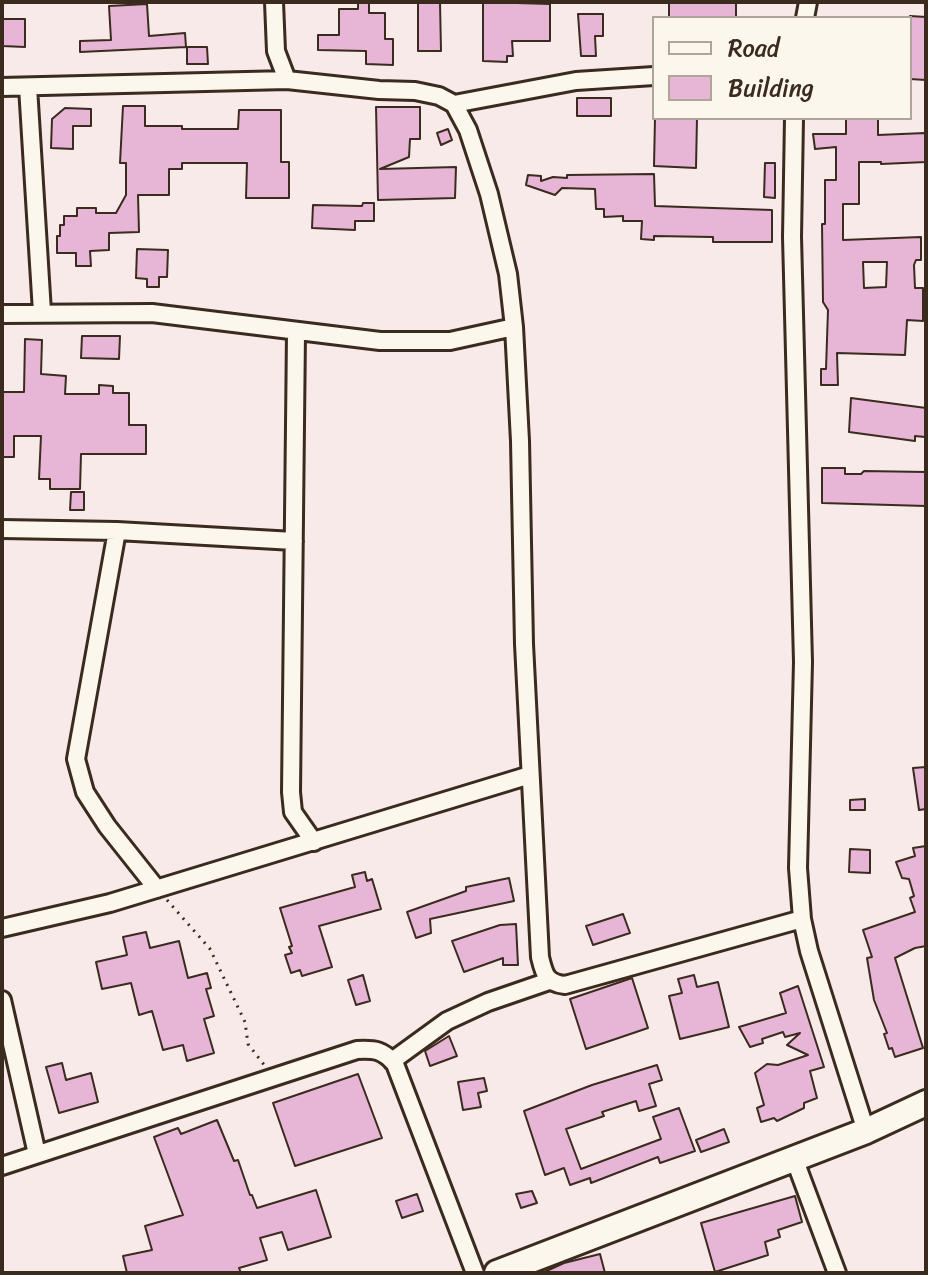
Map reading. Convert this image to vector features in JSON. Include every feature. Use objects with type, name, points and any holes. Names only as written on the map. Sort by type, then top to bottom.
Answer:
[{"type":"main road","points":[[512,1270],[866,1131],[926,1103]]},
{"type":"street","points":[[274,2],[276,51],[287,80]]},
{"type":"street","points":[[454,104],[576,81],[652,76]]},
{"type":"street","points":[[2,87],[287,80],[415,91],[439,96],[454,104],[468,130],[489,194],[508,274],[514,327],[530,775],[540,957],[544,977],[553,984],[565,985],[802,919]]},
{"type":"street","points":[[28,87],[42,312]]},
{"type":"street","points":[[794,120],[792,237],[803,662],[798,868],[802,919],[809,951],[866,1131]]},
{"type":"street","points":[[2,314],[152,313],[380,341],[450,341],[514,327]]},
{"type":"street","points":[[296,333],[293,812],[314,842]]},
{"type":"street","points":[[2,529],[117,531],[294,541]]},
{"type":"street","points":[[117,531],[76,759],[85,792],[107,826],[157,889]]},
{"type":"street","points":[[2,928],[157,889],[530,775]]},
{"type":"street","points":[[392,1061],[447,1021],[488,1002],[549,981]]},
{"type":"street","points":[[2,1000],[37,1154]]},
{"type":"street","points":[[2,1166],[357,1050],[375,1049],[386,1053],[392,1061],[475,1273]]},
{"type":"street","points":[[794,1158],[837,1273]]},
{"type":"path","points":[[157,889],[210,949],[245,1022],[248,1044],[260,1063],[277,1076]]},
{"type":"building","points":[[358,2],[369,2],[369,13],[385,13],[385,39],[393,39],[393,65],[366,64],[366,51],[318,50],[318,35],[339,35],[339,9],[358,9]]},
{"type":"building","points":[[418,2],[440,2],[441,51],[418,51]]},
{"type":"building","points":[[483,2],[550,4],[550,41],[512,41],[513,56],[507,56],[507,62],[483,61]]},
{"type":"building","points":[[669,2],[736,2],[736,16],[669,16]]},
{"type":"building","points":[[147,4],[149,36],[185,33],[186,47],[80,52],[80,41],[111,40],[109,6]]},
{"type":"building","points":[[578,14],[603,14],[603,36],[595,36],[596,56],[581,56]]},
{"type":"building","points":[[912,16],[926,17],[926,80],[912,79]]},
{"type":"building","points":[[2,19],[25,19],[25,47],[2,46]]},
{"type":"building","points":[[187,47],[207,47],[208,64],[187,64]]},
{"type":"building","points":[[577,98],[611,98],[611,116],[577,116]]},
{"type":"building","points":[[123,106],[145,106],[145,126],[182,126],[182,129],[238,129],[239,110],[281,110],[281,162],[289,162],[289,198],[246,198],[247,163],[182,163],[182,169],[169,169],[169,195],[138,195],[139,232],[109,233],[109,250],[90,251],[91,266],[76,266],[76,253],[57,253],[57,236],[60,236],[60,225],[64,225],[64,216],[77,216],[77,208],[96,208],[96,213],[116,213],[126,195],[126,163],[120,163]]},
{"type":"building","points":[[376,107],[420,107],[420,139],[410,139],[409,157],[380,169],[456,167],[455,198],[378,200]]},
{"type":"building","points":[[65,108],[91,109],[91,126],[73,126],[73,149],[51,148],[52,119]]},
{"type":"building","points":[[655,120],[697,120],[696,168],[654,166]]},
{"type":"building","points":[[846,120],[878,120],[878,135],[925,133],[926,162],[859,162],[859,204],[843,204],[843,240],[921,237],[921,260],[916,260],[914,265],[915,288],[923,288],[923,321],[907,320],[905,355],[837,353],[838,385],[821,385],[821,369],[826,369],[828,310],[823,302],[822,224],[825,224],[825,180],[836,180],[836,147],[815,149],[813,134],[846,134]],"holes":[[[863,262],[887,262],[886,287],[864,288]]]},
{"type":"building","points":[[448,129],[452,140],[441,145],[437,133]]},
{"type":"building","points":[[765,163],[775,163],[775,198],[764,197]]},
{"type":"building","points":[[654,174],[655,206],[772,210],[772,242],[713,242],[713,237],[654,236],[654,240],[641,239],[642,221],[623,221],[623,216],[604,217],[604,209],[596,209],[595,189],[562,188],[555,195],[526,185],[528,175],[541,176],[541,181],[553,177],[567,178],[567,175]]},
{"type":"building","points":[[363,203],[374,203],[374,221],[355,221],[355,230],[312,228],[313,205],[362,206]]},
{"type":"building","points":[[137,249],[168,250],[167,277],[159,277],[159,287],[147,287],[147,279],[136,278]]},
{"type":"building","points":[[82,336],[120,336],[119,359],[81,358]]},
{"type":"building","points":[[25,339],[42,340],[41,374],[66,376],[65,394],[99,394],[99,385],[113,386],[113,393],[129,393],[129,425],[146,425],[146,454],[81,454],[80,489],[50,489],[50,479],[39,479],[41,436],[14,436],[14,457],[2,457],[2,392],[24,392]]},
{"type":"building","points":[[851,398],[926,408],[925,437],[915,436],[915,441],[849,432]]},
{"type":"building","points":[[822,468],[845,468],[845,474],[861,474],[864,471],[926,472],[926,506],[822,503]]},
{"type":"building","points":[[71,492],[84,492],[84,510],[70,510]]},
{"type":"building","points":[[926,767],[926,809],[919,810],[913,768]]},
{"type":"building","points":[[865,799],[865,810],[850,810],[850,800]]},
{"type":"building","points":[[926,846],[926,946],[895,958],[923,1048],[895,1057],[892,1048],[889,1049],[884,1034],[887,1033],[874,1000],[867,958],[872,957],[863,930],[915,912],[910,898],[914,896],[909,879],[902,878],[896,862],[915,856],[913,848]]},
{"type":"building","points":[[850,849],[870,850],[870,873],[849,872]]},
{"type":"building","points":[[365,872],[367,881],[372,879],[381,909],[319,926],[332,967],[302,976],[300,970],[291,973],[285,955],[292,953],[289,947],[292,946],[280,908],[355,887],[352,875]]},
{"type":"building","points":[[509,878],[514,901],[430,919],[431,933],[416,938],[407,912],[466,891],[466,887]]},
{"type":"building","points":[[623,914],[630,933],[593,945],[586,926]]},
{"type":"building","points":[[516,924],[518,965],[503,965],[503,958],[464,972],[452,941],[500,925]]},
{"type":"building","points":[[146,932],[150,948],[179,941],[188,978],[207,973],[211,988],[206,989],[214,1016],[204,1019],[214,1053],[187,1061],[183,1045],[163,1050],[152,1011],[139,1015],[131,983],[102,989],[96,962],[127,955],[123,937]]},
{"type":"building","points":[[363,975],[370,1001],[356,1005],[348,980]]},
{"type":"building","points":[[694,975],[697,987],[718,982],[729,1027],[680,1039],[669,996],[682,993],[678,979]]},
{"type":"building","points":[[632,978],[648,1028],[586,1049],[570,999]]},
{"type":"building","points":[[798,986],[824,1067],[810,1071],[817,1098],[777,1121],[774,1118],[761,1122],[757,1108],[764,1105],[755,1073],[767,1064],[778,1065],[808,1055],[787,1045],[800,1033],[785,1037],[783,1032],[750,1047],[739,1027],[786,1013],[780,993]]},
{"type":"building","points":[[449,1036],[457,1056],[430,1066],[425,1051]]},
{"type":"building","points":[[62,1063],[66,1080],[91,1073],[98,1102],[59,1113],[46,1067]]},
{"type":"building","points":[[657,1065],[662,1080],[649,1084],[656,1106],[639,1111],[636,1101],[602,1112],[604,1116],[566,1129],[581,1169],[661,1139],[653,1117],[679,1108],[695,1151],[660,1163],[658,1157],[591,1183],[590,1178],[570,1185],[564,1168],[545,1175],[524,1111]]},
{"type":"building","points":[[358,1074],[382,1138],[295,1166],[273,1103]]},
{"type":"building","points":[[484,1078],[487,1091],[478,1093],[481,1107],[463,1110],[458,1082]]},
{"type":"building","points":[[217,1120],[234,1161],[238,1160],[257,1208],[316,1190],[331,1237],[288,1250],[282,1232],[260,1238],[267,1260],[239,1268],[241,1273],[127,1273],[123,1256],[152,1250],[145,1226],[183,1215],[154,1137],[178,1128],[181,1134]]},
{"type":"building","points":[[724,1129],[729,1142],[701,1152],[696,1140]]},
{"type":"building","points":[[532,1191],[537,1203],[521,1208],[516,1194]]},
{"type":"building","points":[[417,1194],[423,1211],[402,1218],[396,1201]]},
{"type":"building","points":[[795,1196],[802,1222],[778,1230],[780,1237],[765,1242],[768,1255],[715,1272],[701,1223]]},
{"type":"building","points":[[600,1254],[605,1273],[542,1273],[564,1263]]}]
